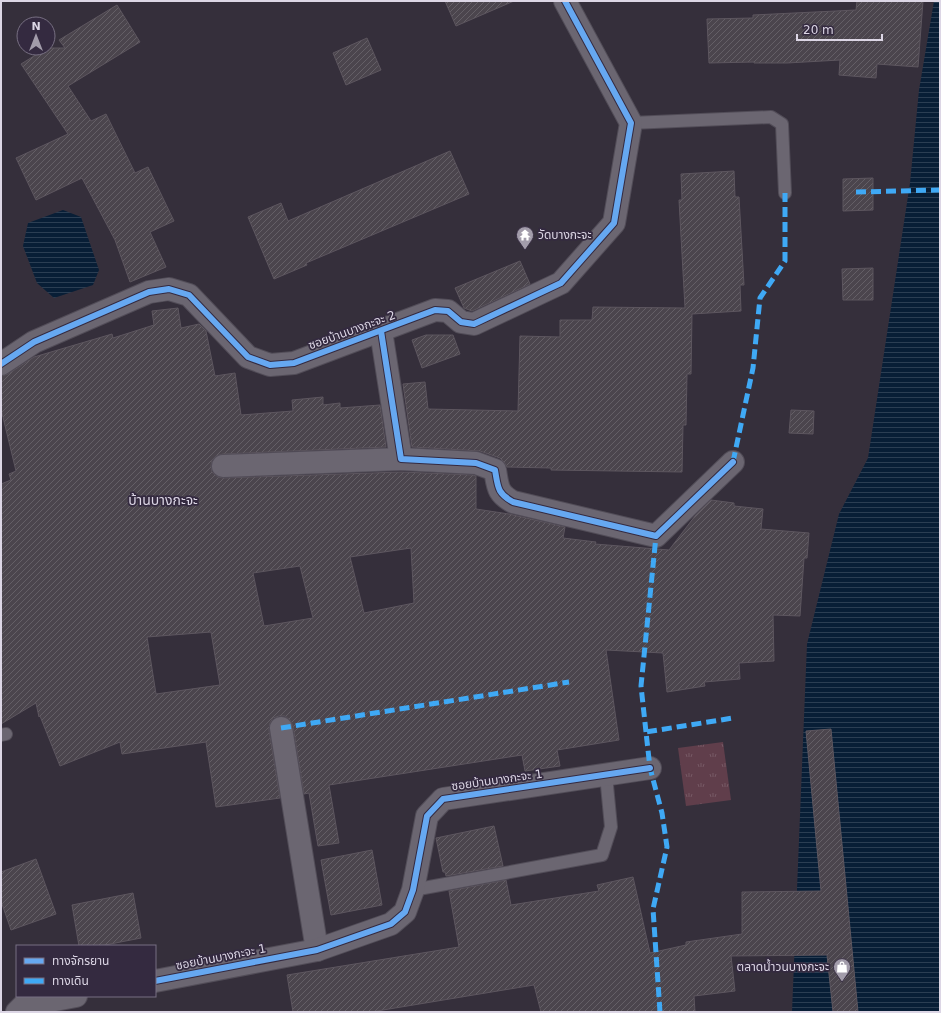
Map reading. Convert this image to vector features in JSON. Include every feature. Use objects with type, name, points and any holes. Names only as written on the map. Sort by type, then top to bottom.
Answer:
[{"type":"street","points":[[565,1],[631,123]]},
{"type":"street","name":"ซอยบ้านบางกะจะ 2","points":[[1,364],[34,342],[149,292],[169,289],[189,295],[248,358],[270,365],[294,363],[435,310],[448,311],[461,322],[474,324],[561,283],[614,223],[631,123]]},
{"type":"street","points":[[381,331],[401,459]]},
{"type":"street","points":[[223,466],[401,459],[476,463],[495,470],[498,490],[504,497],[513,502],[656,536],[732,462]]},
{"type":"street","points":[[281,728],[317,950]]},
{"type":"street","name":"ซอยบ้านบางกะจะ 1","points":[[156,981],[317,950],[391,924],[405,912],[413,890],[427,816],[443,798],[650,768]]},
{"type":"street","points":[[17,1012],[23,1006],[71,997]]},
{"type":"lane","points":[[631,123],[771,117],[777,119],[782,124],[785,193]]},
{"type":"lane","points":[[413,890],[602,855],[611,827],[606,775]]},
{"type":"green space","points":[[723,742],[731,800],[686,806],[678,748]]},
{"type":"water","points":[[934,1],[940,1],[940,1012],[792,1012],[807,644],[839,514],[868,458],[910,183],[919,90]]},
{"type":"water","points":[[63,210],[81,217],[99,270],[93,285],[54,298],[37,283],[23,246],[28,223]]},
{"type":"building","points":[[445,1],[514,1],[456,26]]},
{"type":"building","points":[[857,1],[923,1],[918,67],[877,64],[876,78],[839,75],[840,60],[787,63],[709,63],[707,19],[753,18],[753,15],[856,10]]},
{"type":"building","points":[[117,5],[140,42],[68,86],[91,121],[106,114],[135,173],[148,167],[174,221],[150,232],[166,267],[130,282],[115,240],[82,178],[36,200],[16,158],[68,134],[21,64],[34,56],[56,56],[56,48],[65,48],[59,40]]},
{"type":"building","points":[[367,38],[381,70],[346,85],[333,53]]},
{"type":"building","points":[[450,151],[469,194],[306,263],[307,265],[274,279],[248,217],[281,203],[288,221]]},
{"type":"building","points":[[734,171],[735,197],[739,197],[744,285],[740,285],[741,311],[692,314],[691,374],[687,374],[686,425],[683,425],[682,472],[551,470],[551,468],[507,467],[500,458],[480,451],[412,447],[403,384],[425,382],[428,409],[518,411],[520,336],[560,337],[560,320],[592,320],[593,307],[685,308],[679,200],[682,200],[681,174]]},
{"type":"building","points":[[873,178],[873,210],[843,211],[843,179]]},
{"type":"building","points":[[520,261],[530,284],[472,311],[464,308],[455,288]]},
{"type":"building","points":[[873,268],[873,300],[843,300],[842,269]]},
{"type":"building","points":[[178,308],[181,328],[199,324],[206,331],[215,376],[235,373],[241,415],[293,411],[292,400],[323,397],[323,405],[340,403],[340,408],[380,405],[386,447],[223,454],[216,456],[212,460],[212,472],[218,477],[401,472],[473,475],[476,476],[476,509],[509,514],[565,527],[563,538],[596,542],[595,544],[669,550],[695,516],[711,500],[734,503],[734,506],[763,509],[761,529],[809,533],[807,558],[804,558],[800,616],[773,615],[774,661],[739,663],[740,679],[704,682],[705,686],[667,692],[663,653],[606,650],[619,740],[557,750],[560,766],[525,771],[522,755],[329,785],[339,843],[318,846],[309,793],[304,794],[293,726],[290,720],[285,716],[273,718],[270,723],[269,730],[280,798],[216,807],[206,742],[122,754],[120,742],[60,766],[40,716],[39,717],[36,703],[1,724],[1,484],[11,480],[9,474],[16,471],[1,409],[1,376],[8,374],[34,357],[112,334],[113,338],[154,325],[152,311]],"holes":[[[411,548],[414,603],[364,613],[350,557]],[[300,566],[313,618],[264,626],[253,573]],[[211,632],[220,685],[156,694],[147,637]]]},
{"type":"building","points":[[426,335],[453,335],[460,354],[422,368],[412,340]]},
{"type":"building","points":[[791,410],[814,411],[813,434],[789,433]]},
{"type":"building","points":[[831,729],[858,1012],[833,1012],[827,955],[731,956],[735,991],[694,996],[695,1012],[541,1012],[534,985],[371,1012],[293,1012],[287,975],[459,947],[449,891],[506,880],[511,905],[599,891],[597,885],[633,877],[650,953],[686,945],[686,942],[742,934],[742,892],[821,891],[806,731]]},
{"type":"building","points":[[494,826],[503,866],[446,876],[445,872],[443,872],[436,838]]},
{"type":"building","points":[[372,850],[382,905],[331,915],[321,860]]},
{"type":"building","points":[[36,859],[56,914],[11,930],[1,901],[1,872]]},
{"type":"building","points":[[133,893],[141,938],[105,945],[79,945],[72,905]]},
{"type":"marked path","points":[[856,192],[940,190]]},
{"type":"marked path","points":[[733,462],[753,368],[760,298],[785,261],[785,193]]},
{"type":"marked path","points":[[646,732],[641,686],[656,536]]},
{"type":"marked path","points":[[281,728],[569,682]]},
{"type":"marked path","points":[[660,1012],[653,909],[667,847],[662,813],[650,768],[646,732],[733,718]]},
{"type":"cycle path","points":[[1,364],[34,342],[149,292],[169,289],[189,295],[248,357],[270,365],[294,363],[435,310],[448,311],[461,322],[474,324],[561,283],[614,223],[631,123],[565,1]]},
{"type":"cycle path","points":[[381,331],[401,459],[476,463],[495,470],[499,489],[504,496],[513,502],[656,536],[733,462]]},
{"type":"cycle path","points":[[156,981],[317,950],[391,924],[405,912],[413,890],[427,816],[443,799],[650,768]]},
{"type":"place","name":"วัดบางกะจะ","points":[[525,250]]},
{"type":"place","name":"ตลาดน้ำวนบางกะจะ","points":[[842,982]]},
{"type":"district","name":"บ้านบางกะจะ","points":[[163,500]]}]
